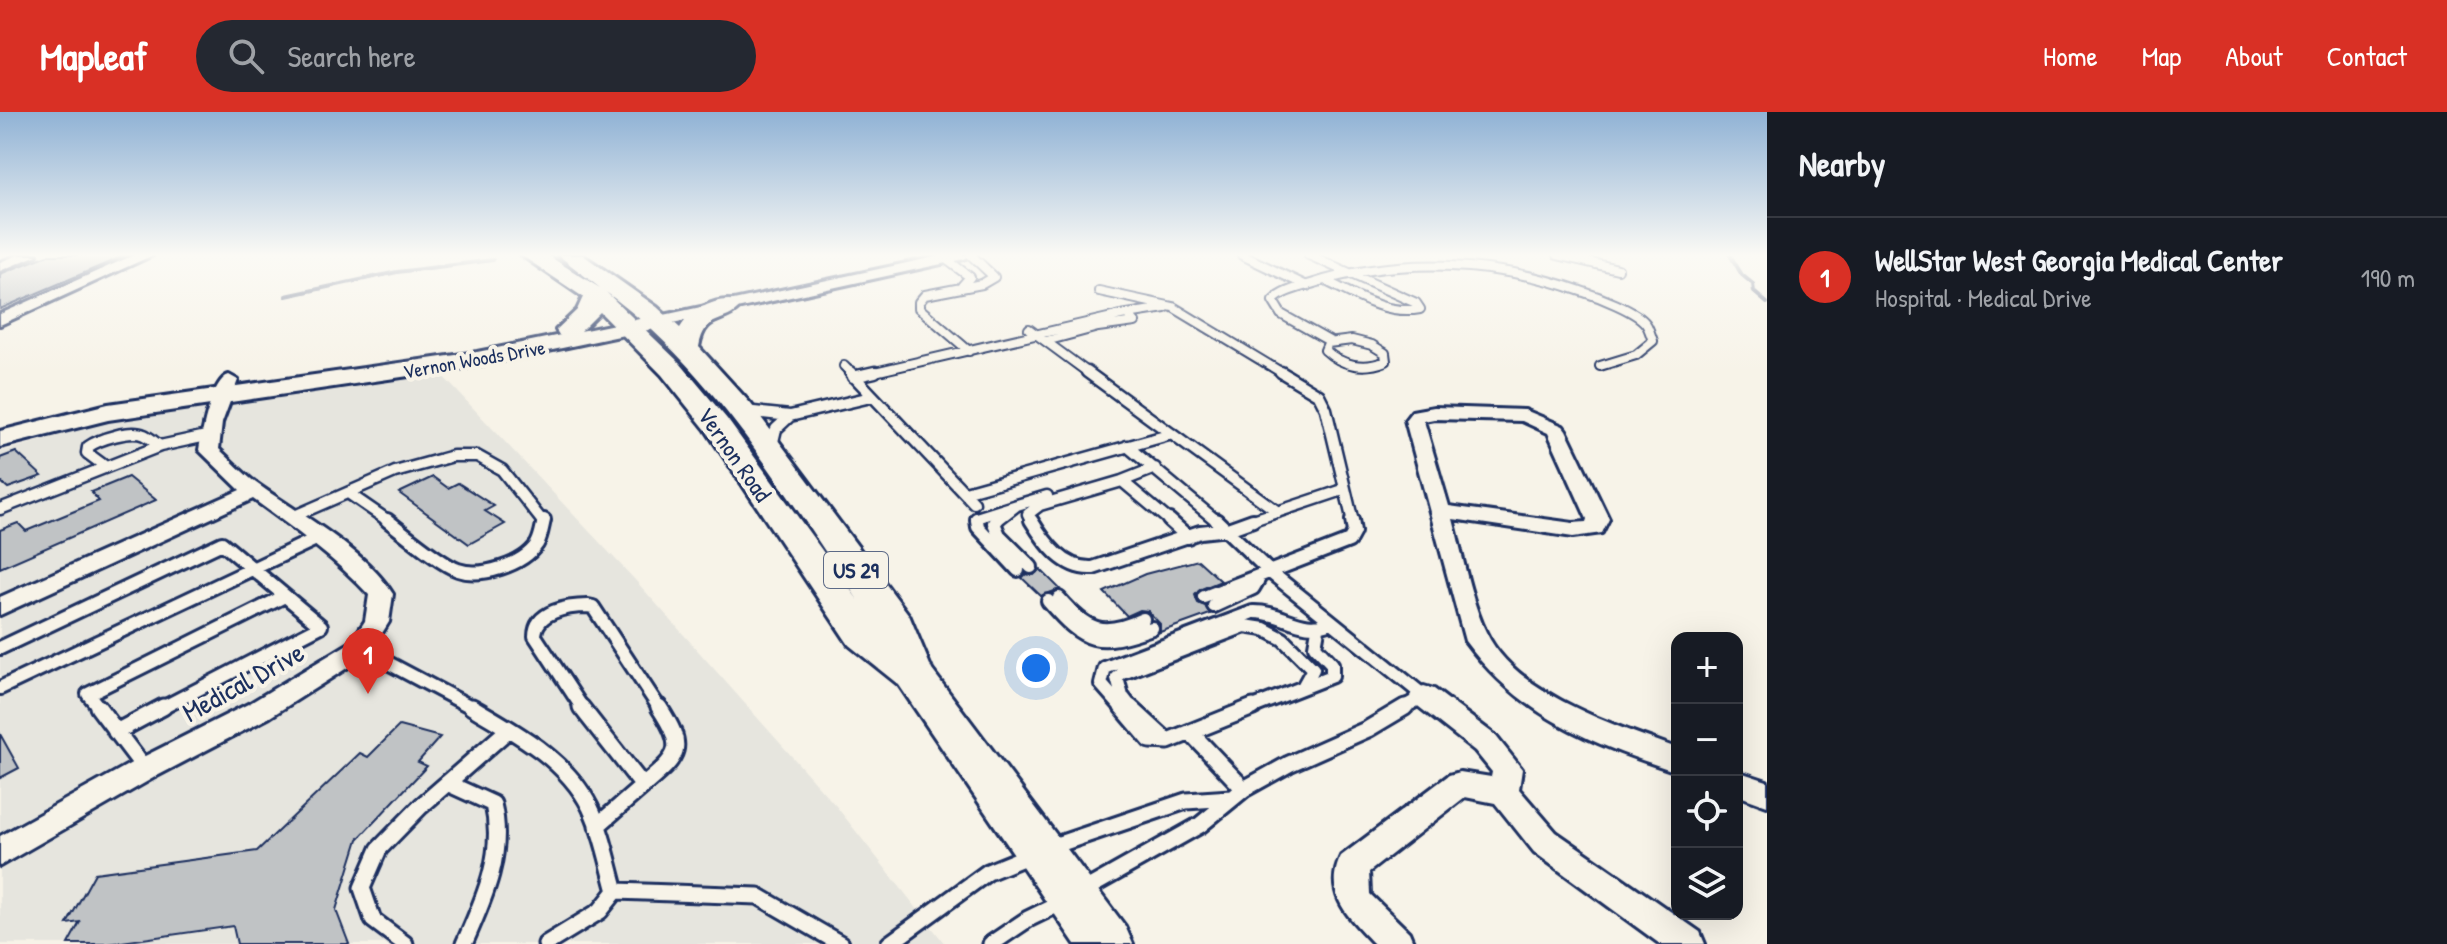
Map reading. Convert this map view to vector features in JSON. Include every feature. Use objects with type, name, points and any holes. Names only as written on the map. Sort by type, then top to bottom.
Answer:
[{"type":"main road","name":"Vernon Road","points":[[611,294],[640,320],[671,369],[717,425],[863,635],[913,675]]},
{"type":"main road","name":"Vernon Road","points":[[596,295],[686,348],[741,410],[895,624],[913,675],[1106,944]]},
{"type":"main road","points":[[568,330],[587,314],[596,295]]},
{"type":"main road","points":[[686,348],[693,324],[703,316],[729,306]]},
{"type":"street","points":[[0,320],[59,294]]},
{"type":"street","name":"Vernon Woods Drive","points":[[0,425],[106,397],[438,366],[746,294]]},
{"type":"street","name":"Vernon Woods Drive","points":[[0,439],[97,413],[225,388],[729,306],[782,294]]},
{"type":"street","points":[[225,388],[209,450],[254,491],[320,537],[381,594],[377,622],[360,648]]},
{"type":"street","points":[[1441,511],[1573,530],[1594,528],[1598,519],[1556,430],[1525,416],[1434,413],[1419,415],[1414,420],[1474,635],[1491,660],[1518,688],[1562,716],[1671,758]]},
{"type":"street","points":[[0,607],[254,491]]},
{"type":"street","name":"Medical Drive","points":[[0,852],[145,769],[260,710],[360,648]]},
{"type":"street","points":[[1424,696],[1485,743],[1500,760],[1507,769],[1504,792]]},
{"type":"street","points":[[1397,944],[1354,900],[1352,866],[1460,784],[1504,792],[1545,842],[1688,944]]},
{"type":"street","points":[[1743,785],[1767,794]]},
{"type":"lane","points":[[930,294],[919,302],[919,308],[969,351]]},
{"type":"lane","points":[[1112,294],[1173,307],[1319,395],[1326,409],[1354,532],[1349,541],[1264,575],[1253,588],[1209,602]]},
{"type":"lane","points":[[1282,294],[1273,301],[1275,308],[1331,342],[1362,342],[1379,349],[1387,357],[1374,366],[1344,363],[1325,350],[1331,342]]},
{"type":"lane","points":[[1356,294],[1391,310],[1407,312],[1420,309],[1416,303],[1396,294]]},
{"type":"lane","points":[[1588,294],[1638,317],[1646,324],[1653,341],[1636,355],[1600,366]]},
{"type":"lane","points":[[853,377],[1042,338],[1128,314],[1173,307]]},
{"type":"lane","points":[[1063,338],[1084,330],[1130,325],[1135,322],[1128,314]]},
{"type":"lane","points":[[1100,332],[1111,327]]},
{"type":"lane","points":[[1029,329],[1278,512]]},
{"type":"lane","points":[[1042,338],[1084,336]]},
{"type":"lane","points":[[844,366],[974,503]]},
{"type":"lane","points":[[741,410],[790,416],[871,397]]},
{"type":"lane","points":[[771,451],[776,429],[790,416]]},
{"type":"lane","points":[[106,467],[87,453],[88,447],[96,441],[136,433],[143,434],[160,446]]},
{"type":"lane","points":[[965,492],[1172,434]]},
{"type":"lane","points":[[0,509],[160,446],[211,435]]},
{"type":"lane","points":[[991,944],[1028,919],[1072,898],[1200,825],[1237,794],[1289,764],[1368,729],[1424,696],[1325,625],[1264,575],[1228,529],[1127,446]]},
{"type":"lane","points":[[292,517],[427,459],[463,454],[493,462],[544,520],[536,544],[512,563],[477,574],[457,570],[348,493]]},
{"type":"lane","points":[[1155,468],[1040,505],[1028,514],[1031,524],[1066,562],[1079,569],[1093,568],[1188,537],[1228,529],[1343,490]]},
{"type":"lane","points":[[1018,570],[978,527],[976,518],[1100,481],[1122,481],[1188,537]]},
{"type":"lane","points":[[1017,505],[994,523],[999,535],[1031,567]]},
{"type":"lane","points":[[1,685],[320,537]]},
{"type":"lane","points":[[0,648],[222,543],[321,626],[116,732]]},
{"type":"lane","points":[[145,769],[88,694],[285,596]]},
{"type":"lane","points":[[1054,599],[1074,632],[1092,642],[1109,643],[1147,624]]},
{"type":"lane","points":[[597,826],[643,786],[675,758],[678,747],[674,730],[593,607],[585,603],[538,620],[534,626],[535,636],[579,705],[643,786]]},
{"type":"lane","points":[[1253,612],[1272,612],[1315,646],[1332,664],[1332,676],[1168,741],[1150,740],[1101,684],[1105,668],[1253,612]]},
{"type":"lane","points":[[1290,624],[1325,625]]},
{"type":"lane","points":[[1315,646],[1325,625]]},
{"type":"lane","points":[[1168,741],[1144,721],[1117,689],[1117,678],[1123,673],[1245,626],[1258,626],[1269,629],[1307,660],[1313,669],[1303,688]]},
{"type":"lane","points":[[360,648],[523,738],[575,783],[597,826],[616,891]]},
{"type":"lane","points":[[405,944],[373,920],[362,888],[379,849],[447,783],[508,730]]},
{"type":"lane","points":[[1192,734],[1237,794]]},
{"type":"lane","points":[[447,783],[493,804],[501,826],[486,895],[464,944]]},
{"type":"lane","points":[[889,944],[988,872],[1186,801],[1237,794]]},
{"type":"lane","points":[[546,944],[600,911],[616,891]]},
{"type":"lane","points":[[616,891],[758,896],[841,944]]},
{"type":"shaded area","points":[[440,373],[636,581],[836,806],[945,944],[0,944],[0,452],[112,421]]},
{"type":"building","points":[[0,294],[35,294],[0,309]]},
{"type":"building","points":[[16,452],[42,476],[8,488],[0,481],[0,458]]},
{"type":"building","points":[[128,477],[156,500],[0,568],[0,530],[18,523],[26,531],[99,501],[91,492]]},
{"type":"building","points":[[433,477],[448,488],[458,483],[494,506],[485,511],[505,524],[469,544],[399,493]]},
{"type":"building","points":[[1198,560],[1221,581],[1201,589],[1195,595],[1198,603],[1205,606],[1210,614],[1160,632],[1160,624],[1148,611],[1140,610],[1127,616],[1104,592],[1145,574]]},
{"type":"building","points":[[1040,569],[1060,589],[1041,596],[1022,578],[1026,574],[1034,575]]},
{"type":"building","points":[[399,726],[440,737],[418,762],[427,766],[358,839],[336,910],[349,944],[237,944],[233,926],[108,944],[68,944],[80,922],[67,924],[95,873],[257,851],[360,753],[368,757]]},
{"type":"building","points":[[0,734],[19,768],[0,778]]},
{"type":"waterway","points":[[286,296],[296,294]]},
{"type":"waterway","points":[[1756,294],[1767,303]]},
{"type":"place","name":"WellStar West Georgia Medical Center","points":[[368,694]]}]
